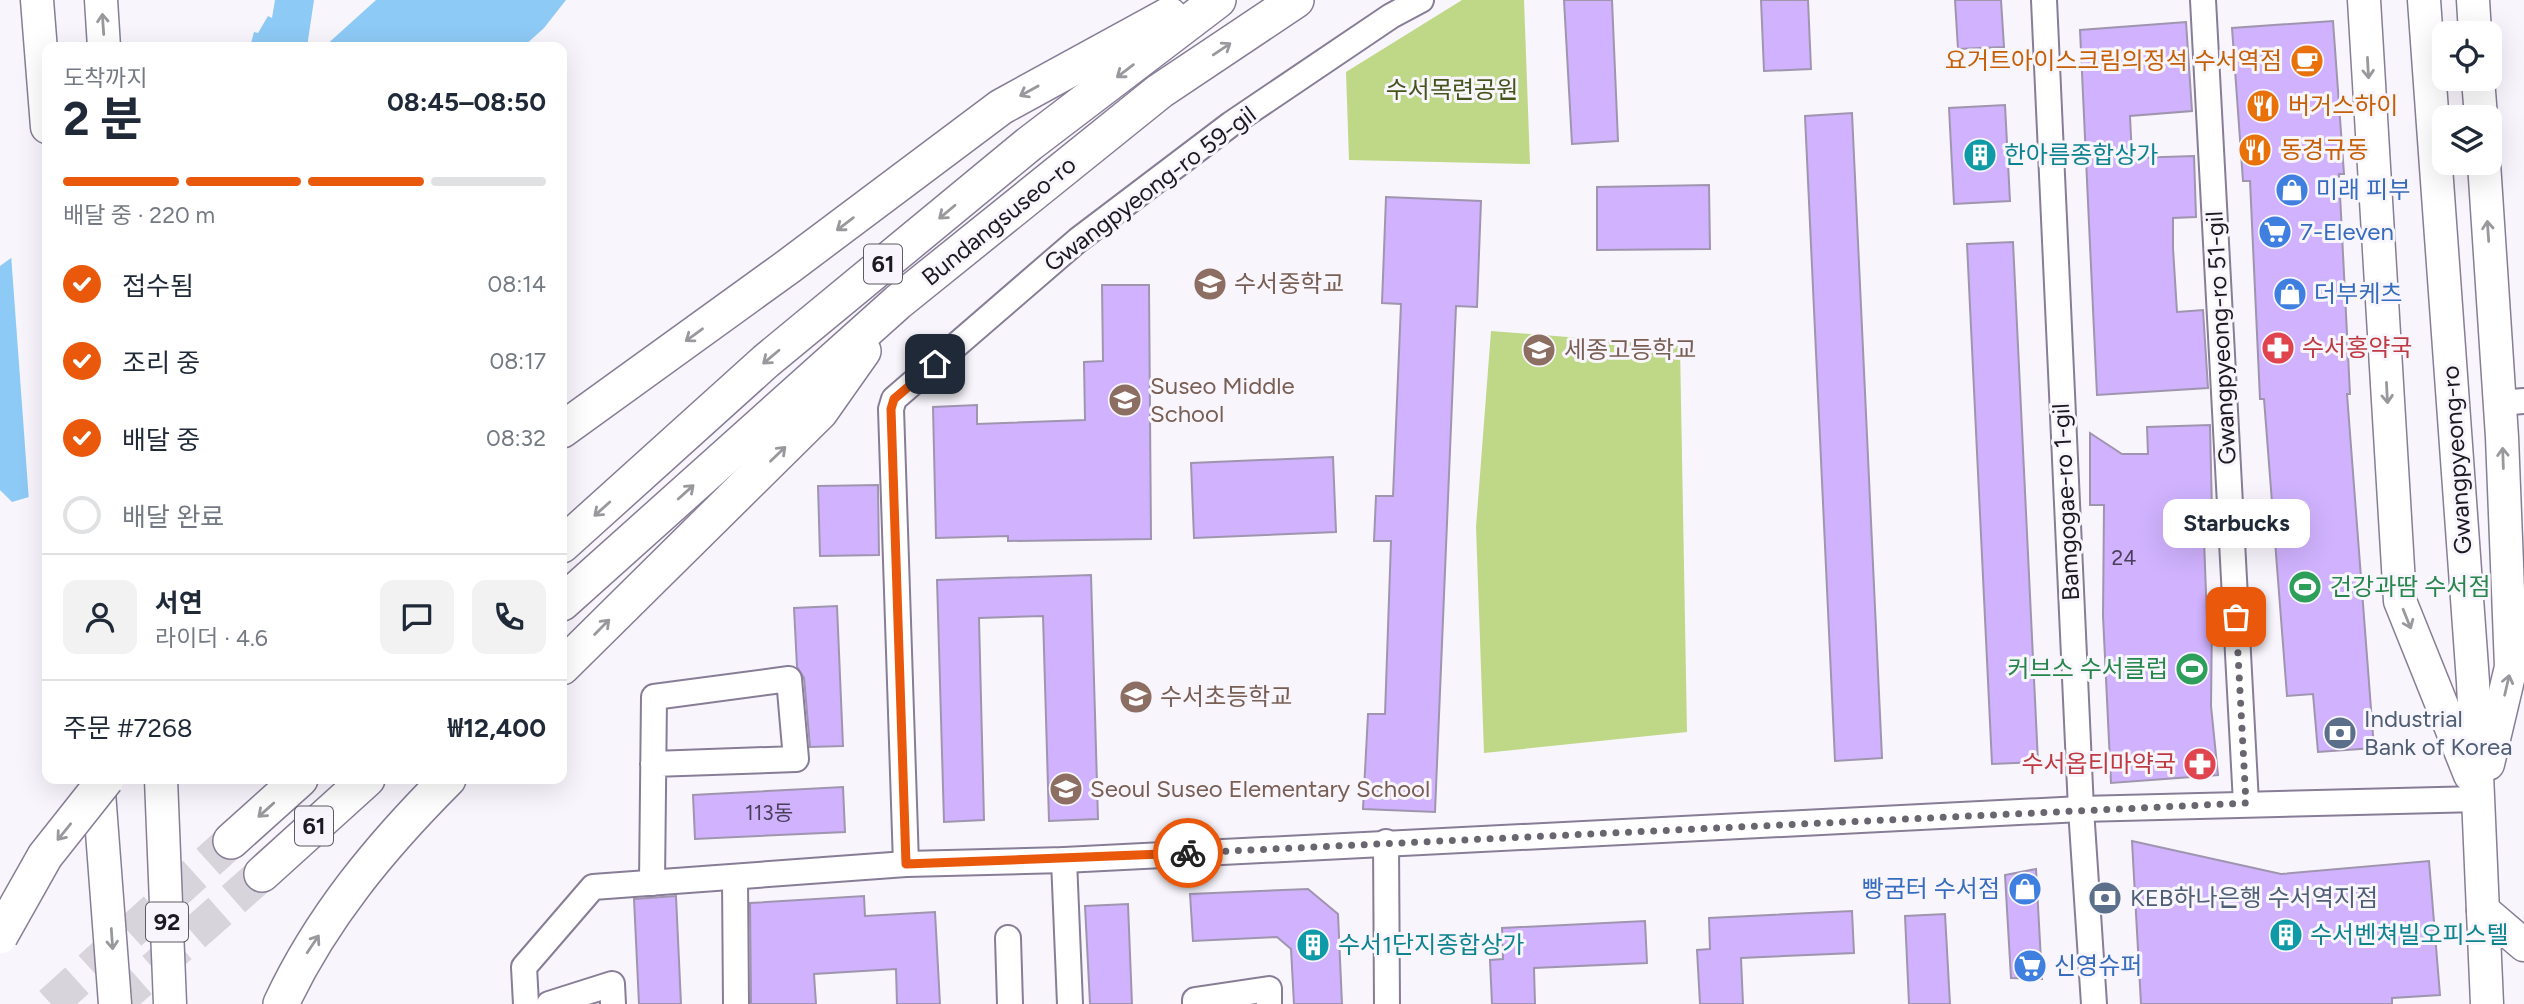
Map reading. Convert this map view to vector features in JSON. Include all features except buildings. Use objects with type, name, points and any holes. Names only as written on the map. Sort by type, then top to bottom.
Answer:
[{"type":"highway","points":[[567,426],[789,267],[1001,107],[1197,0]]},
{"type":"highway","name":"Bundangsuseo-ro","points":[[567,540],[766,361],[1029,144],[1218,0]]},
{"type":"highway","name":"Bundangsuseo-ro","points":[[567,599],[898,302],[1160,91],[1296,0]]},
{"type":"highway","points":[[567,662],[820,412],[898,302]]},
{"type":"highway","points":[[0,936],[45,856],[103,784]]},
{"type":"highway","name":"61","points":[[231,841],[294,784]]},
{"type":"highway","name":"61","points":[[262,874],[361,784]]},
{"type":"highway","points":[[281,1004],[300,962],[350,887],[406,821],[443,784]]},
{"type":"main road","points":[[37,0],[42,64]]},
{"type":"main road","points":[[101,0],[104,42]]},
{"type":"main road","points":[[2364,0],[2400,601],[2479,799]]},
{"type":"main road","name":"Gwangpyeong-ro","points":[[2424,0],[2479,799],[2487,1004]]},
{"type":"main road","points":[[2473,0],[2474,21]]},
{"type":"main road","points":[[2479,799],[2511,667],[2512,402],[2485,175]]},
{"type":"main road","name":"92","points":[[98,784],[114,999]]},
{"type":"main road","name":"92","points":[[161,784],[170,1004]]},
{"type":"main road","points":[[2483,910],[2524,945]]},
{"type":"street","name":"Gwangpyeong-ro 59-gil","points":[[906,864],[891,409],[894,399],[1100,223],[1231,124],[1391,16],[1421,0]]},
{"type":"street","name":"Bamgogae-ro 1-gil","points":[[2044,0],[2081,809],[2094,1004]]},
{"type":"street","name":"Gwangpyeong-ro 51-gil","points":[[2203,0],[2246,803]]},
{"type":"street","points":[[652,883],[653,764],[654,697],[789,679],[796,759],[653,764]]},
{"type":"street","points":[[526,1004],[524,967],[593,887],[906,864],[1064,860],[2081,809],[2479,799]]},
{"type":"street","points":[[1386,842],[1387,1004]]},
{"type":"street","points":[[1064,860],[1070,1004]]},
{"type":"street","points":[[735,878],[736,1004]]},
{"type":"street","points":[[1007,938],[1010,1004]]},
{"type":"street","points":[[549,1004],[612,984],[613,1004]]},
{"type":"street","points":[[1195,1004],[1195,1000],[1269,989],[1269,1004]]},
{"type":"green space","name":"수서목련공원","points":[[1462,0],[1524,0],[1530,164],[1349,160],[1346,72]]},
{"type":"green space","points":[[1491,331],[1680,346],[1687,732],[1484,753],[1476,527]]},
{"type":"water","points":[[275,0],[314,0],[308,42],[251,42],[254,32],[258,33],[268,16],[272,18]]},
{"type":"water","points":[[376,0],[566,0],[544,28],[529,42],[330,42]]},
{"type":"water","points":[[42,236],[42,483],[29,497],[12,502],[0,490],[0,266]]},
{"type":"pier","points":[[42,232],[42,488],[29,501],[11,254]]},
{"type":"tunnel","points":[[51,1004],[231,841]]},
{"type":"tunnel","points":[[114,1004],[262,874]]},
{"type":"way so far","points":[[1188,853],[2246,803],[2236,617]]},
{"type":"place","name":"요거트아이스크림의정석 수서역점","points":[[2307,61]]},
{"type":"place","name":"버거스하이","points":[[2263,106]]},
{"type":"place","name":"동경규동","points":[[2255,150]]},
{"type":"place","name":"한아름종합상가","points":[[1980,155]]},
{"type":"place","name":"미래 피부","points":[[2292,190]]},
{"type":"place","name":"7-Eleven","points":[[2275,232]]},
{"type":"place","name":"수서중학교","points":[[1210,284]]},
{"type":"place","name":"더부케츠","points":[[2290,294]]},
{"type":"place","name":"수서홍약국","points":[[2278,348]]},
{"type":"place","name":"세종고등학교","points":[[1539,350]]},
{"type":"place","name":"Suseo Middle School","points":[[1125,400]]},
{"type":"place","name":"건강과땀 수서점","points":[[2305,587]]},
{"type":"place","name":"Starbucks","points":[[2236,617]]},
{"type":"place","name":"커브스 수서클럽","points":[[2192,669]]},
{"type":"place","name":"수서초등학교","points":[[1136,697]]},
{"type":"place","name":"Industrial Bank of Korea","points":[[2340,733]]},
{"type":"place","name":"수서옵티마약국","points":[[2200,764]]},
{"type":"place","name":"Seoul Suseo Elementary School","points":[[1066,789]]},
{"type":"place","name":"빵굼터 수서점","points":[[2025,889]]},
{"type":"place","name":"KEB하나은행 수서역지점","points":[[2105,898]]},
{"type":"place","name":"수서벤쳐빌오피스텔","points":[[2286,935]]},
{"type":"place","name":"수서1단지종합상가","points":[[1313,945]]},
{"type":"place","name":"신영슈퍼","points":[[2030,966]]},
{"type":"route","points":[[935,364],[894,399],[891,409],[906,864],[1064,860],[1188,853]]}]
